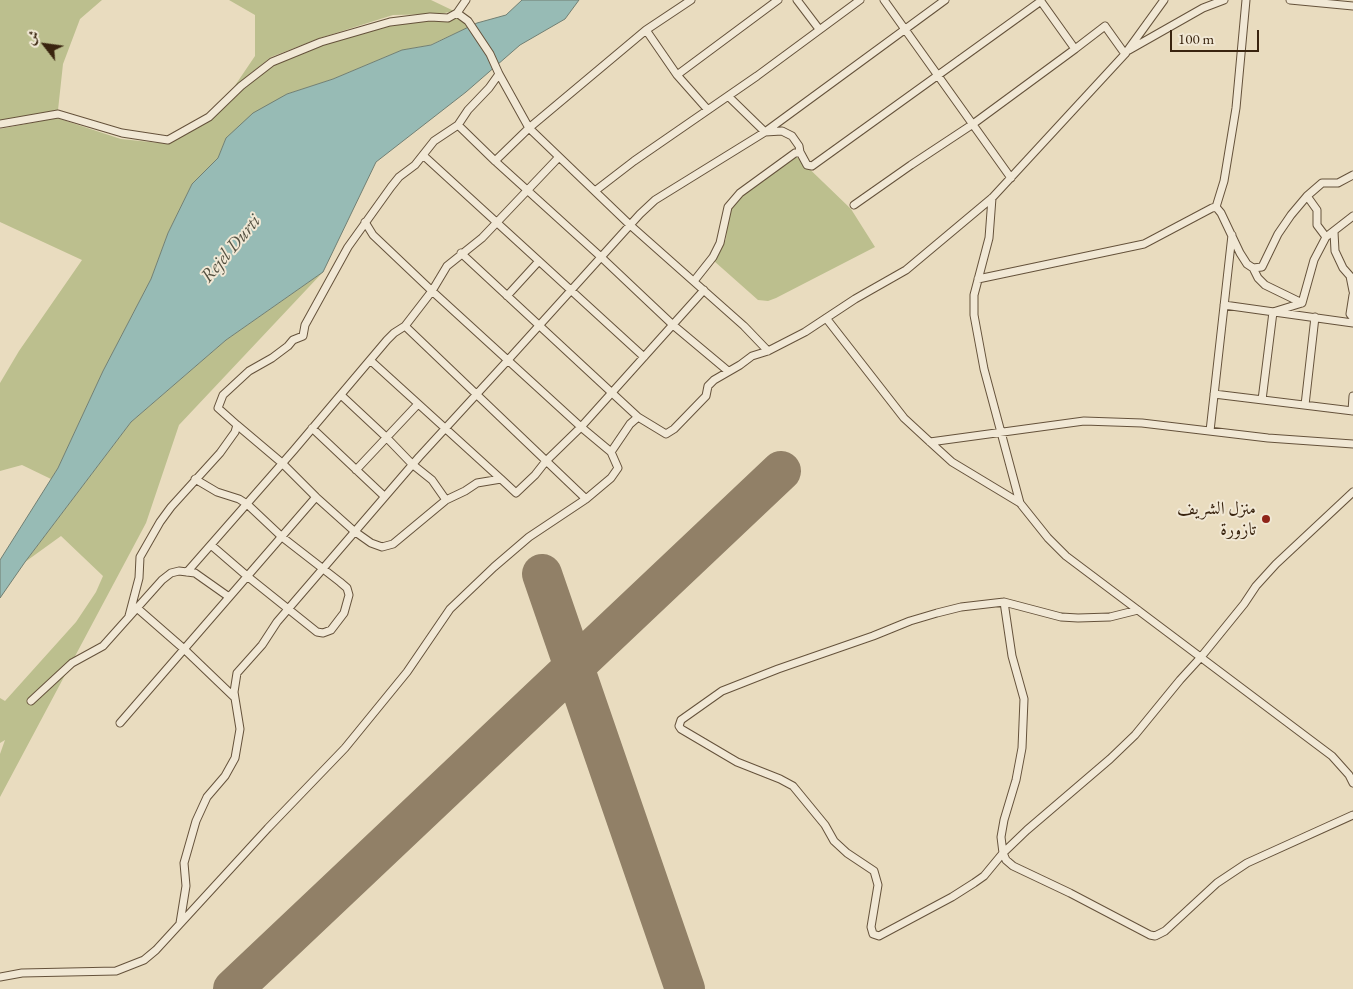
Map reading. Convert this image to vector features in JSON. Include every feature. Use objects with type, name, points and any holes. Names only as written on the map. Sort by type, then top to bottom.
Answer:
[{"type":"street","points":[[0,124],[58,114],[122,134],[168,140],[210,116],[241,86],[272,62],[321,42],[390,22],[430,17],[448,18],[457,13],[466,0]]},
{"type":"street","points":[[495,161],[529,128],[646,30],[691,0]]},
{"type":"street","points":[[677,75],[778,0]]},
{"type":"street","points":[[798,0],[819,29]]},
{"type":"street","points":[[595,191],[634,161],[728,96],[860,0]]},
{"type":"street","points":[[884,0],[1011,178]]},
{"type":"street","points":[[180,924],[186,886],[184,863],[196,821],[207,797],[229,770],[235,758],[240,728],[234,687],[239,669],[262,645],[287,609],[412,464],[630,224],[655,200],[765,132],[945,0]]},
{"type":"street","points":[[461,253],[638,417],[666,434],[674,429],[700,403],[706,396],[708,386],[714,380],[752,356],[768,351],[805,332],[906,270],[992,198],[1126,53],[1164,0]]},
{"type":"street","points":[[1126,53],[1203,8],[1224,0]]},
{"type":"street","points":[[1216,208],[1224,181],[1236,108],[1246,0]]},
{"type":"street","points":[[1290,0],[1353,6]]},
{"type":"street","points":[[728,96],[765,132],[782,132],[792,136],[799,146],[807,165],[812,166],[1040,1],[1075,49]]},
{"type":"street","points":[[457,13],[468,21],[490,54],[498,74],[529,128],[630,224],[744,326],[768,351]]},
{"type":"street","points":[[854,205],[973,124],[1105,26],[1126,53]]},
{"type":"street","points":[[646,30],[677,75],[708,110]]},
{"type":"street","points":[[498,74],[489,88],[468,110],[458,125],[434,140],[416,165],[397,179],[348,247],[305,325],[303,336],[293,340],[272,358],[249,370],[223,395],[218,408],[282,462],[316,497],[354,531],[382,548],[393,544],[446,500],[477,483],[501,480]]},
{"type":"street","points":[[458,125],[673,325],[728,372]]},
{"type":"street","points":[[694,281],[713,257],[720,243],[726,214],[732,201],[791,155],[800,152]]},
{"type":"street","points":[[424,156],[644,357]]},
{"type":"street","points":[[187,572],[370,360],[394,333],[404,326],[432,291],[446,266],[482,238],[559,157]]},
{"type":"street","points":[[1253,268],[1262,267],[1278,234],[1307,196],[1322,183],[1338,183],[1353,175]]},
{"type":"street","points":[[1307,196],[1317,210],[1317,225],[1326,237]]},
{"type":"street","points":[[992,198],[989,238],[974,295],[974,315],[984,369],[1020,502]]},
{"type":"street","points":[[978,279],[1144,244],[1212,208],[1216,208]]},
{"type":"street","points":[[1216,208],[1221,213],[1247,264],[1253,268],[1258,278],[1265,285],[1302,303]]},
{"type":"street","points":[[1302,303],[1314,260],[1326,237],[1351,218]]},
{"type":"street","points":[[0,977],[22,973],[116,971],[144,960],[156,950],[344,748],[407,672],[450,609],[494,567],[530,538],[586,499],[611,478],[618,468],[611,452],[432,291],[373,235],[366,222]]},
{"type":"street","points":[[1334,232],[1334,244],[1338,258],[1343,268],[1352,275],[1352,316]]},
{"type":"street","points":[[1210,431],[1232,235]]},
{"type":"street","points":[[508,296],[539,261]]},
{"type":"street","points":[[370,360],[516,493],[581,427],[704,290]]},
{"type":"street","points":[[1273,312],[1302,303]]},
{"type":"street","points":[[1224,305],[1353,323]]},
{"type":"street","points":[[1262,400],[1273,312]]},
{"type":"street","points":[[1305,405],[1315,317]]},
{"type":"street","points":[[826,318],[904,418],[952,462],[1020,502],[1056,546],[1332,756],[1349,774],[1353,782]]},
{"type":"street","points":[[404,326],[586,499]]},
{"type":"street","points":[[1214,394],[1353,411],[1353,396]]},
{"type":"street","points":[[341,395],[412,464],[432,480],[446,500]]},
{"type":"street","points":[[356,470],[418,404]]},
{"type":"street","points":[[611,452],[626,428],[638,417]]},
{"type":"street","points":[[930,442],[1084,421],[1142,423],[1353,444]]},
{"type":"street","points":[[129,616],[139,578],[140,557],[167,512],[220,453],[236,432],[237,425]]},
{"type":"street","points":[[312,428],[384,496]]},
{"type":"street","points":[[195,479],[217,492],[239,499],[247,504],[282,537],[347,588],[349,595],[344,613],[331,630],[323,633],[317,632],[211,545]]},
{"type":"street","points":[[1138,610],[1110,617],[1078,618],[1061,617],[1004,602],[961,607],[910,621],[722,691],[706,701],[679,723],[681,729],[737,762],[793,786],[825,825],[834,841],[847,853],[874,871],[878,885],[871,928],[874,934],[879,936],[952,897],[984,876],[1003,853],[1110,759],[1135,735],[1180,680],[1202,658],[1256,586],[1276,564],[1353,492]]},
{"type":"street","points":[[120,723],[316,497]]},
{"type":"street","points":[[31,701],[72,663],[103,646],[162,580],[171,573],[179,571],[195,573],[229,597]]},
{"type":"street","points":[[1004,602],[1012,656],[1024,699],[1024,720],[1016,780],[1004,820],[1001,838],[1003,853],[1006,860],[1013,866],[1070,893],[1150,936],[1155,936],[1165,931],[1217,883],[1247,863],[1353,814]]},
{"type":"street","points":[[137,608],[235,697]]},
{"type":"green space","points":[[0,0],[102,0],[80,19],[63,64],[58,110],[0,121]]},
{"type":"green space","points":[[229,0],[431,0],[454,11],[440,14],[393,15],[320,38],[271,57],[234,87],[255,56],[255,15]]},
{"type":"green space","points":[[457,16],[469,27],[430,45],[402,50],[333,79],[287,94],[226,138],[218,158],[192,184],[168,233],[151,279],[103,371],[58,468],[51,479],[22,465],[0,471],[0,383],[19,351],[82,260],[0,222],[0,129],[57,118],[121,139],[169,144],[213,118],[243,88],[274,64],[322,44],[391,24]]},
{"type":"green space","points":[[795,155],[851,209],[875,247],[776,298],[768,301],[758,300],[714,261],[726,239],[728,213],[733,202]]},
{"type":"green space","points":[[323,272],[179,425],[146,523],[0,797],[0,754],[5,740],[0,743],[0,698],[5,701],[76,622],[96,592],[103,576],[61,536],[25,562],[131,422],[226,340]]},
{"type":"water","name":"Rejel Durti","points":[[522,0],[579,0],[565,19],[520,45],[466,92],[376,162],[323,272],[226,340],[131,422],[0,598],[0,560],[58,468],[103,371],[151,279],[168,233],[192,184],[218,158],[226,138],[253,113],[287,94],[333,79],[402,50],[431,45],[477,23],[506,15]]},
{"type":"runway","points":[[233,989],[781,471]]},
{"type":"runway","points":[[542,574],[685,989]]},
{"type":"place","name":"منزل الشريف تازورة","points":[[1266,519]]}]
